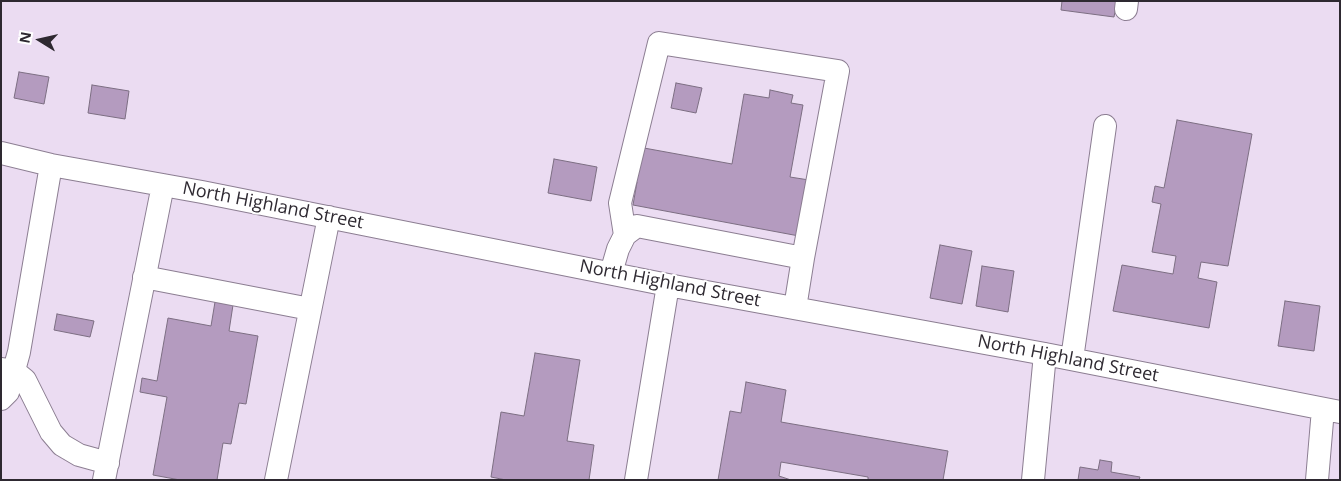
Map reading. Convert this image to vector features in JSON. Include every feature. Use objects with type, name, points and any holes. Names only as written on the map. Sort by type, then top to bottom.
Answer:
[{"type":"street","points":[[625,235],[620,203],[659,43],[838,71],[803,258],[796,308]]},
{"type":"street","points":[[1072,359],[1105,126]]},
{"type":"street","name":"North Highland Street","points":[[1,153],[51,165],[329,217],[611,272],[668,285],[1072,359],[1331,410]]},
{"type":"street","points":[[1,399],[8,392],[8,370],[20,352],[51,165]]},
{"type":"street","points":[[8,370],[25,380],[51,432],[62,445],[106,471],[163,185]]},
{"type":"street","points":[[276,480],[329,217]]},
{"type":"street","points":[[611,272],[618,249],[625,235],[637,226],[803,258]]},
{"type":"street","points":[[144,277],[310,309]]},
{"type":"street","points":[[636,480],[668,285]]},
{"type":"street","points":[[1033,480],[1045,354]]},
{"type":"street","points":[[1317,480],[1331,410]]},
{"type":"building","points":[[1062,1],[1117,1],[1114,17],[1061,10]]},
{"type":"building","points":[[19,72],[49,77],[44,104],[14,98]]},
{"type":"building","points":[[676,83],[702,88],[696,113],[671,108]]},
{"type":"building","points":[[92,85],[129,91],[125,119],[88,113]]},
{"type":"building","points":[[770,90],[793,95],[791,103],[803,105],[790,177],[809,180],[799,236],[633,205],[637,182],[629,181],[644,148],[732,164],[744,94],[769,98]]},
{"type":"building","points":[[1177,120],[1252,134],[1228,266],[1201,262],[1198,278],[1217,282],[1209,328],[1113,311],[1122,265],[1173,274],[1176,256],[1152,252],[1161,204],[1152,202],[1155,186],[1164,188]]},
{"type":"building","points":[[554,159],[597,167],[591,201],[548,193]]},
{"type":"building","points":[[940,245],[972,251],[962,304],[930,298]]},
{"type":"building","points":[[982,266],[1014,271],[1008,312],[976,306]]},
{"type":"building","points":[[1285,301],[1320,306],[1314,351],[1278,346]]},
{"type":"building","points":[[215,302],[233,305],[229,331],[258,336],[246,404],[239,403],[231,444],[223,443],[217,480],[180,480],[153,475],[167,397],[140,392],[142,378],[157,381],[168,318],[211,326]]},
{"type":"building","points":[[57,314],[94,321],[90,337],[54,330]]},
{"type":"building","points":[[535,353],[580,360],[567,441],[594,445],[589,480],[506,480],[491,477],[501,412],[524,416]]},
{"type":"building","points":[[746,382],[786,390],[781,422],[948,451],[943,480],[870,480],[868,477],[781,462],[779,476],[791,480],[718,480],[730,411],[741,413]]},
{"type":"building","points":[[1100,460],[1112,462],[1111,472],[1140,477],[1139,480],[1078,480],[1080,467],[1098,470]]}]
